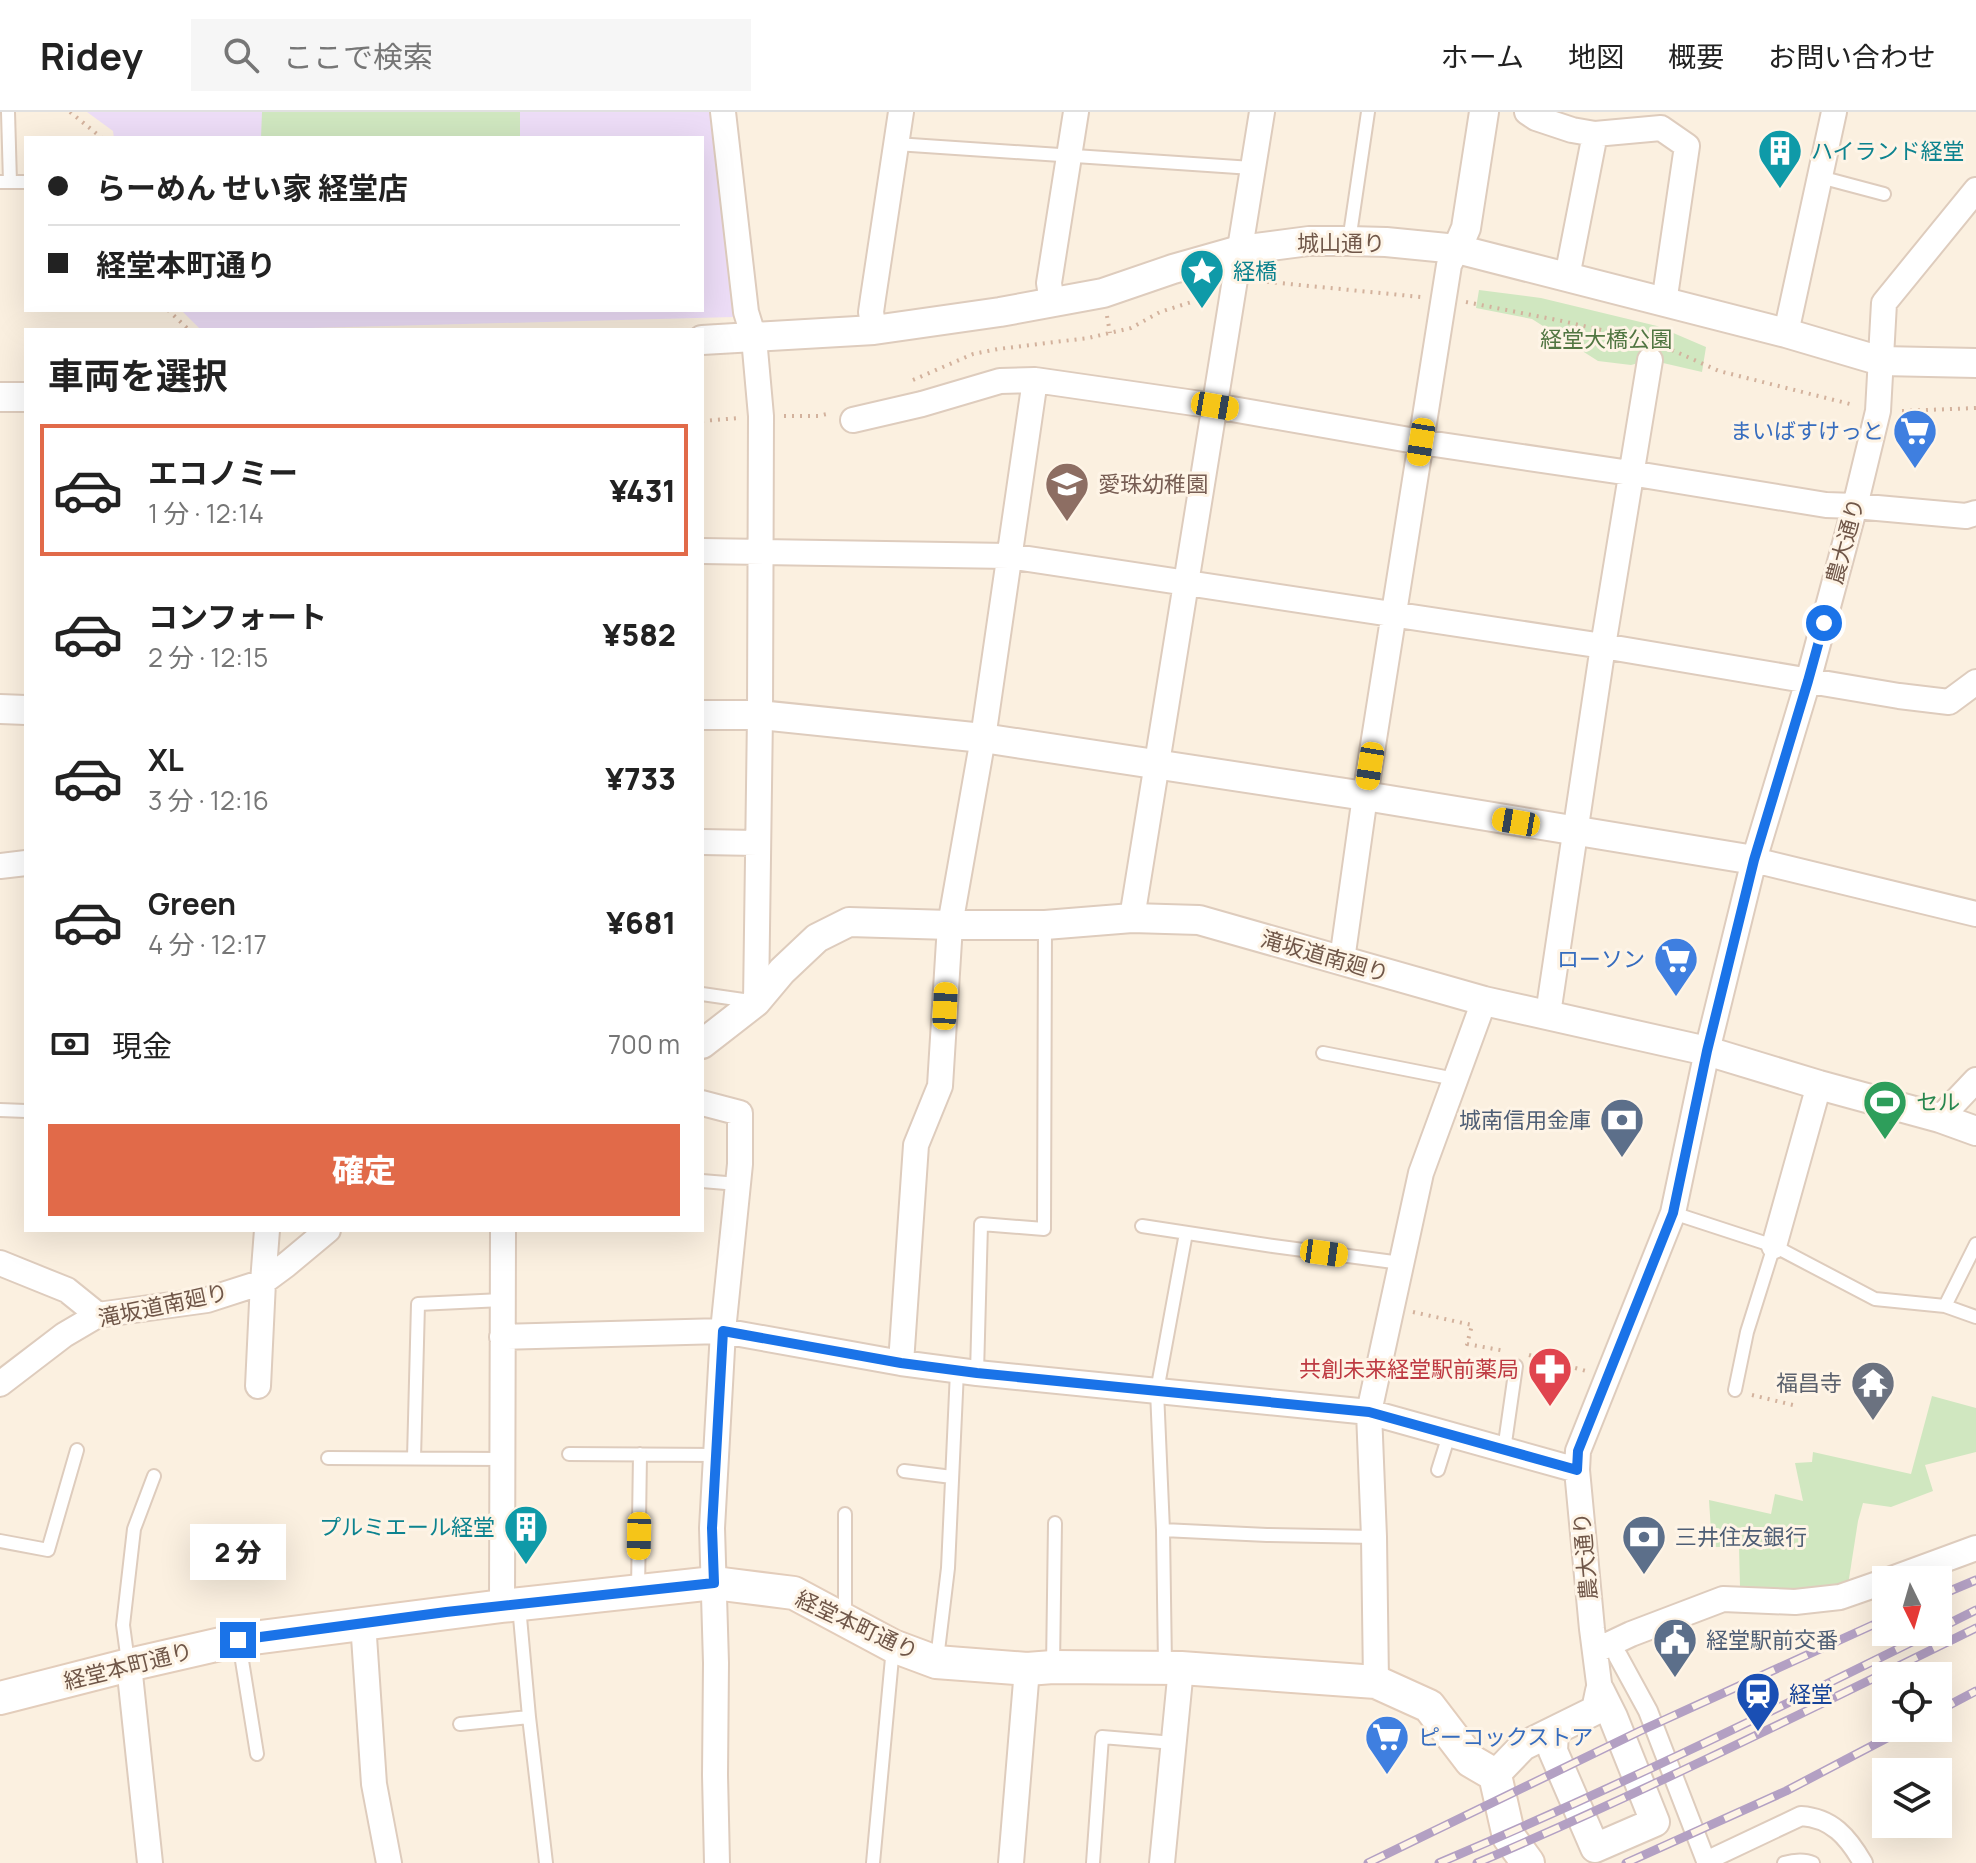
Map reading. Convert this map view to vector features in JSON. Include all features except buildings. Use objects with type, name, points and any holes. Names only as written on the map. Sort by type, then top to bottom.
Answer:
[{"type":"main road","name":"経堂本町通り","points":[[0,1698],[238,1640],[363,1622],[714,1583],[794,1593],[893,1646],[936,1662],[1040,1668],[1173,1668],[1376,1682],[1429,1706],[1471,1761],[1495,1775]]},
{"type":"main road","points":[[1495,1775],[1509,1837],[1528,1863]]},
{"type":"street","points":[[723,112],[746,312],[754,338],[761,416],[756,1002]]},
{"type":"street","points":[[874,330],[871,312],[901,112]]},
{"type":"street","points":[[1052,303],[1049,283],[1076,112]]},
{"type":"street","points":[[1132,918],[1262,112]]},
{"type":"street","points":[[1342,960],[1449,265],[1466,228],[1484,112]]},
{"type":"street","points":[[1527,112],[1560,126],[1595,134],[1661,128],[1687,146],[1664,303]]},
{"type":"street","points":[[1786,333],[1834,112]]},
{"type":"street","points":[[1567,277],[1595,134]]},
{"type":"street","name":"農大通り","points":[[1600,1691],[1606,1654],[1577,1470],[1578,1451],[1673,1213],[1707,1051],[1754,860],[1808,681],[1878,411],[1884,303],[1976,190]]},
{"type":"street","name":"城山通り","points":[[704,340],[874,330],[1000,312],[1103,293],[1173,269],[1237,263],[1309,241],[1349,241],[1457,249],[1786,333],[1881,361],[1976,363]]},
{"type":"street","points":[[1548,1014],[1630,473],[1653,349]]},
{"type":"street","points":[[901,1363],[916,1145],[940,1086],[950,925],[983,738],[1035,380]]},
{"type":"street","points":[[847,415],[922,404],[1000,381],[1035,380],[1215,406],[1421,442],[1826,505],[1966,516],[1976,513]]},
{"type":"street","points":[[0,397],[24,397]]},
{"type":"street","points":[[704,551],[1009,556],[1949,702],[1976,682]]},
{"type":"street","points":[[0,709],[24,710]]},
{"type":"street","points":[[704,715],[760,715],[983,738],[1365,796],[1754,860],[1976,914]]},
{"type":"street","points":[[704,842],[757,843]]},
{"type":"street","points":[[0,866],[24,863]]},
{"type":"street","name":"滝坂道南廻り","points":[[704,1042],[756,1002],[782,971],[817,938],[849,922],[1045,925],[1132,918],[1199,920],[1484,1001],[1707,1051],[1976,1131]]},
{"type":"street","points":[[1376,1682],[1369,1412],[1421,1173],[1484,1001]]},
{"type":"street","points":[[1940,1118],[1976,1080]]},
{"type":"street","points":[[1774,1246],[1819,1085]]},
{"type":"street","points":[[704,1104],[740,1113],[739,1174],[723,1331],[712,1528],[717,1863]]},
{"type":"street","points":[[258,1386],[267,1232]]},
{"type":"street","name":"滝坂道南廻り","points":[[0,1384],[64,1335],[98,1315],[207,1300],[263,1282],[326,1232]]},
{"type":"street","points":[[503,1232],[502,1459],[510,1605]]},
{"type":"street","points":[[0,1263],[67,1290],[98,1315]]},
{"type":"street","points":[[502,1337],[723,1331],[967,1372],[1369,1412],[1577,1470]]},
{"type":"street","points":[[1926,1566],[1976,1548]]},
{"type":"street","points":[[1863,1863],[1851,1842],[1835,1827],[1816,1817],[1801,1816],[1706,1862],[1648,1711],[1606,1654],[1631,1634],[1723,1599],[1795,1602],[1840,1597],[1872,1586]]},
{"type":"street","points":[[363,1622],[374,1784],[389,1863]]},
{"type":"street","points":[[129,1665],[150,1863]]},
{"type":"street","points":[[1011,1863],[1040,1668]]},
{"type":"street","points":[[1162,1863],[1174,1743],[1173,1668]]},
{"type":"street","points":[[1554,1731],[1553,1751],[1595,1848],[1655,1822],[1600,1691]]},
{"type":"street","points":[[1495,1775],[1523,1746],[1596,1710],[1600,1691]]},
{"type":"lane","points":[[5,182],[8,112]]},
{"type":"lane","points":[[1349,241],[1368,112]]},
{"type":"lane","points":[[896,144],[1252,168]]},
{"type":"lane","points":[[1820,177],[1884,194]]},
{"type":"lane","points":[[936,1662],[948,1568],[952,1477],[967,1372],[981,1224],[1044,1229],[1045,925]]},
{"type":"lane","points":[[704,994],[756,1002]]},
{"type":"lane","points":[[1323,1053],[1455,1079]]},
{"type":"lane","points":[[0,1110],[24,1111]]},
{"type":"lane","points":[[704,1181],[739,1174]]},
{"type":"lane","points":[[1673,1213],[1774,1246],[1875,1299],[1945,1306],[1976,1317]]},
{"type":"lane","points":[[1142,1226],[1401,1263]]},
{"type":"lane","points":[[1173,1668],[1157,1391],[1186,1233]]},
{"type":"lane","points":[[1945,1306],[1976,1244]]},
{"type":"lane","points":[[1735,1390],[1747,1332],[1774,1246]]},
{"type":"lane","points":[[414,1458],[418,1304],[502,1300]]},
{"type":"lane","points":[[1504,1450],[1516,1366]]},
{"type":"lane","points":[[1438,1470],[1449,1435]]},
{"type":"lane","points":[[0,1541],[48,1550],[77,1450]]},
{"type":"lane","points":[[569,1454],[716,1455]]},
{"type":"lane","points":[[638,1591],[640,1454]]},
{"type":"lane","points":[[328,1458],[502,1459]]},
{"type":"lane","points":[[904,1471],[952,1477]]},
{"type":"lane","points":[[129,1665],[123,1625],[134,1529],[154,1476]]},
{"type":"lane","points":[[845,1514],[845,1621]]},
{"type":"lane","points":[[1040,1668],[1055,1523]]},
{"type":"lane","points":[[1163,1530],[1374,1537]]},
{"type":"lane","points":[[510,1605],[529,1717],[546,1863]]},
{"type":"lane","points":[[238,1640],[257,1754]]},
{"type":"lane","points":[[873,1863],[893,1646]]},
{"type":"lane","points":[[460,1724],[529,1717]]},
{"type":"lane","points":[[1093,1863],[1102,1737],[1174,1743]]},
{"type":"lane","points":[[1784,1863],[1793,1860],[1813,1863]]},
{"type":"path","points":[[70,112],[100,136]]},
{"type":"path","points":[[909,382],[973,354],[1088,338],[1131,328],[1160,312],[1198,300],[1237,263],[1260,281],[1444,298],[1562,321],[1719,371],[1878,411],[1976,408]]},
{"type":"path","points":[[170,312],[187,328]]},
{"type":"path","points":[[998,349],[1000,312]]},
{"type":"path","points":[[704,421],[761,416],[847,415]]},
{"type":"path","points":[[1392,1307],[1472,1325],[1467,1344],[1513,1352]]},
{"type":"path","points":[[1529,1355],[1608,1377]]},
{"type":"path","points":[[1735,1390],[1793,1405]]},
{"type":"shaded area","points":[[87,112],[713,112],[734,317],[199,328],[183,312],[704,312],[704,136],[114,136],[113,131]]},
{"type":"green space","points":[[262,112],[520,112],[520,136],[261,136]]},
{"type":"green space","name":"経堂大橋公園","points":[[1479,290],[1541,298],[1657,326],[1706,347],[1702,372],[1650,360],[1631,365],[1598,361],[1532,319],[1476,308]]},
{"type":"green space","points":[[1932,1396],[1976,1408],[1976,1452],[1925,1465],[1933,1491],[1891,1507],[1863,1503],[1848,1585],[1808,1591],[1740,1587],[1739,1547],[1712,1547],[1709,1500],[1771,1514],[1775,1494],[1803,1501],[1795,1463],[1812,1462],[1813,1452],[1911,1474]]},
{"type":"railway","points":[[1952,1590],[1976,1580]]},
{"type":"railway","points":[[1952,1622],[1976,1610]]},
{"type":"railway","points":[[1368,1863],[1640,1731],[1872,1625]]},
{"type":"railway","points":[[1477,1863],[1666,1778],[1976,1628]]},
{"type":"railway","points":[[1439,1863],[1687,1751],[1904,1646]]},
{"type":"railway","points":[[1952,1704],[1976,1691]]},
{"type":"railway","points":[[1626,1863],[1786,1791],[1879,1742]]},
{"type":"place","name":"ハイランド経堂","points":[[1780,190]]},
{"type":"place","name":"経橋","points":[[1202,310]]},
{"type":"place","name":"まいばすけっと","points":[[1915,470]]},
{"type":"place","name":"愛珠幼稚園","points":[[1067,523]]},
{"type":"place","name":"ローソン","points":[[1676,998]]},
{"type":"place","name":"セル","points":[[1885,1141]]},
{"type":"place","name":"城南信用金庫","points":[[1622,1159]]},
{"type":"place","name":"共創未来経堂駅前薬局","points":[[1550,1408]]},
{"type":"place","name":"福昌寺","points":[[1873,1422]]},
{"type":"place","name":"プルミエール経堂","points":[[526,1566]]},
{"type":"place","name":"三井住友銀行","points":[[1644,1576]]},
{"type":"place","name":"経堂駅前交番","points":[[1675,1679]]},
{"type":"place","name":"経堂","points":[[1758,1733]]},
{"type":"place","name":"ピーコックストア","points":[[1387,1776]]},
{"type":"route","points":[[238,1640],[446,1612],[714,1583],[712,1528],[723,1331],[901,1363],[977,1373],[1369,1412],[1577,1470],[1578,1451],[1673,1213],[1707,1051],[1754,860],[1824,623]]}]
